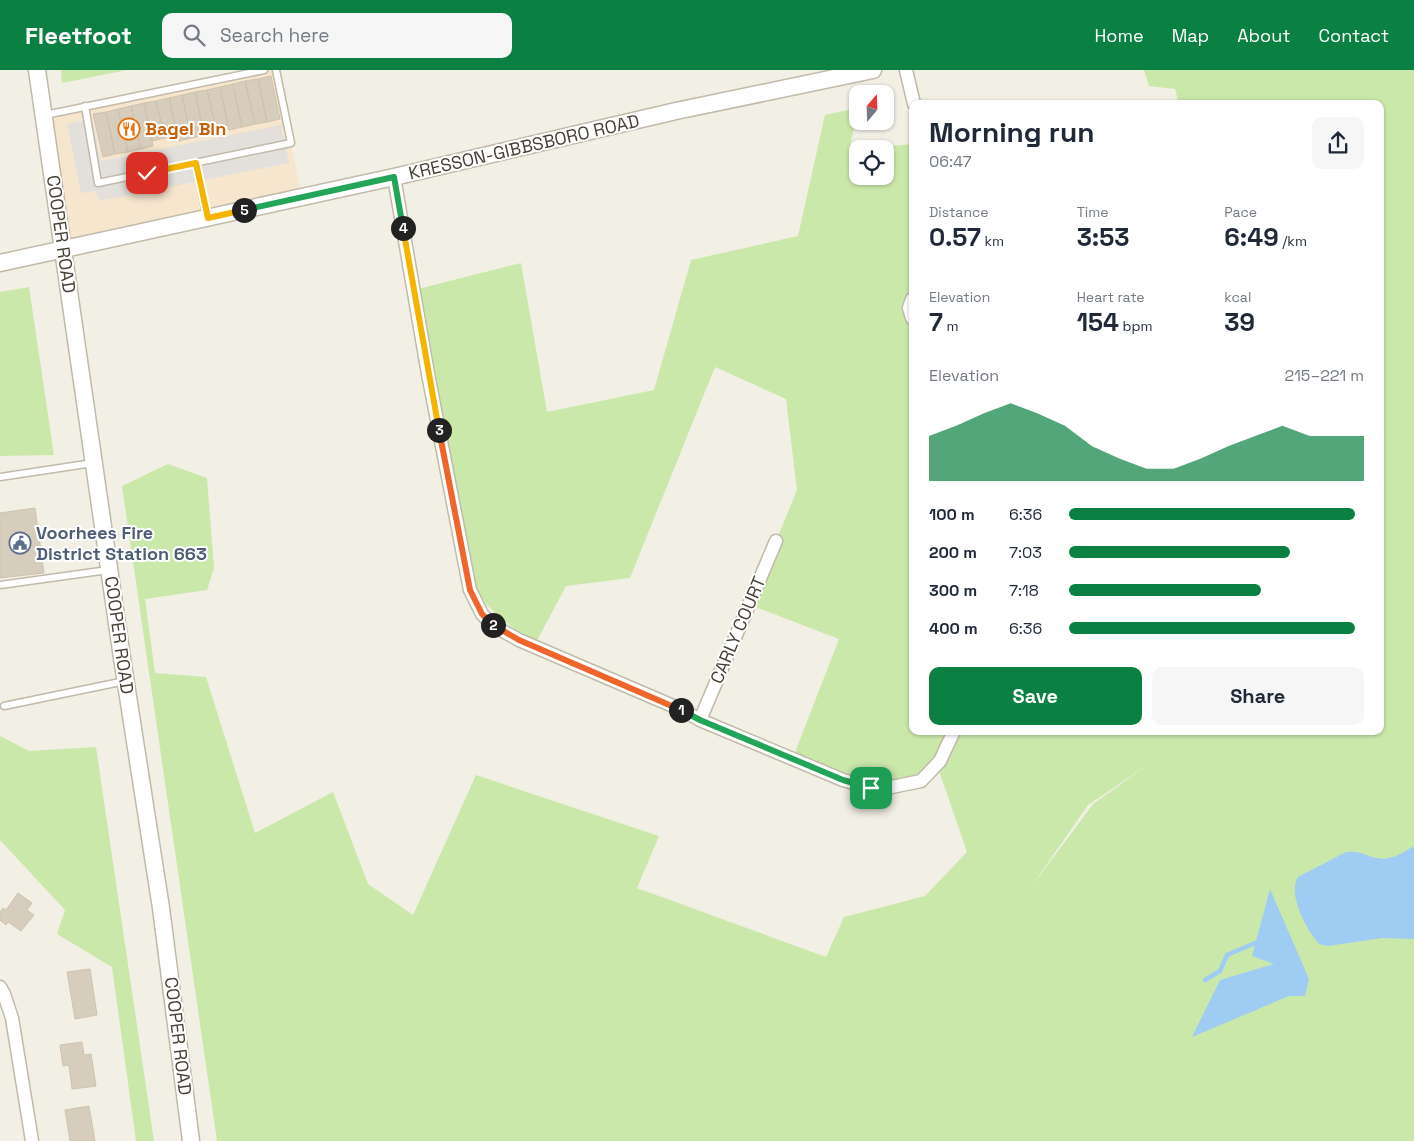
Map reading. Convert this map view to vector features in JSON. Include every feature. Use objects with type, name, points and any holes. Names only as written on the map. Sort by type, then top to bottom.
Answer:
[{"type":"street","name":"COOPER ROAD","points":[[37,70],[109,570],[161,908],[192,1141]]},
{"type":"street","name":"KRESSON-GIBBSBORO ROAD","points":[[0,263],[394,177],[676,111],[873,70]]},
{"type":"street","points":[[906,70],[913,100]]},
{"type":"street","points":[[394,177],[428,374],[470,590],[482,614],[492,625],[519,640],[680,709],[700,720],[843,780],[871,788],[882,789],[921,781],[940,761],[952,735]]},
{"type":"street","name":"CARLY COURT","points":[[700,720],[776,541]]},
{"type":"street","points":[[0,987],[12,1018],[32,1141]]},
{"type":"lane","points":[[44,115],[264,70]]},
{"type":"lane","points":[[85,106],[98,183],[291,143],[276,70]]},
{"type":"lane","points":[[196,163],[208,218]]},
{"type":"lane","points":[[0,477],[94,463]]},
{"type":"lane","points":[[0,585],[109,570]]},
{"type":"lane","points":[[4,706],[126,681]]},
{"type":"shaded area","points":[[264,70],[276,70],[302,197],[63,250],[44,115]]},
{"type":"shaded area","points":[[92,119],[101,161],[281,125],[289,163],[99,201],[96,191],[81,193],[67,124]]},
{"type":"green space","points":[[61,70],[127,70],[62,83]]},
{"type":"green space","points":[[1144,70],[1414,70],[1414,1141],[217,1141],[122,486],[168,464],[207,478],[214,568],[207,590],[145,599],[155,673],[206,677],[255,833],[333,792],[368,884],[413,915],[476,775],[659,836],[637,888],[826,957],[844,917],[925,896],[967,852],[938,768],[885,786],[794,755],[839,639],[750,605],[797,490],[786,399],[715,367],[630,578],[566,586],[534,646],[468,589],[414,290],[521,263],[547,412],[654,390],[691,260],[798,236],[825,115],[849,110],[849,130],[854,130],[851,140],[849,140],[849,185],[894,185],[894,146],[909,144],[909,735],[1384,735],[1384,100],[1178,100],[1175,89],[1149,86]],"holes":[[[1152,762],[1093,804],[1029,890],[1088,805]]]},
{"type":"green space","points":[[29,287],[54,455],[0,456],[0,292]]},
{"type":"green space","points":[[0,736],[29,751],[96,747],[154,1141],[136,1141],[112,967],[57,934],[65,910],[0,840]]},
{"type":"water","points":[[1414,846],[1414,939],[1382,938],[1328,946],[1319,944],[1300,912],[1295,893],[1295,884],[1298,877],[1346,852],[1358,852],[1382,859],[1398,855]]},
{"type":"water","points":[[1270,889],[1309,979],[1305,996],[1289,996],[1192,1037],[1220,980],[1274,964],[1252,956]]},
{"type":"building","points":[[271,76],[280,119],[267,122],[258,79]]},
{"type":"building","points":[[258,79],[267,122],[255,124],[245,81]]},
{"type":"building","points":[[245,81],[255,124],[242,127],[233,84]]},
{"type":"building","points":[[233,84],[242,127],[229,130],[220,87]]},
{"type":"building","points":[[220,87],[228,125],[216,128],[207,90]]},
{"type":"building","points":[[207,90],[216,128],[203,130],[195,92]]},
{"type":"building","points":[[195,92],[204,135],[191,138],[182,95]]},
{"type":"building","points":[[182,95],[191,138],[179,141],[169,98]]},
{"type":"building","points":[[169,98],[177,136],[165,138],[156,101]]},
{"type":"building","points":[[156,101],[165,138],[152,141],[144,103]]},
{"type":"building","points":[[144,103],[153,146],[141,149],[131,106]]},
{"type":"building","name":"Bagel Bin","points":[[131,106],[141,149],[128,152],[118,109]]},
{"type":"building","points":[[118,109],[128,152],[115,154],[106,112]]},
{"type":"building","points":[[106,112],[115,154],[103,157],[93,114]]},
{"type":"building","name":"Voorhees Fire District Station 663","points":[[35,508],[44,573],[0,578],[0,513]]},
{"type":"building","points":[[18,893],[32,903],[27,910],[34,915],[21,931],[8,922],[6,925],[0,920],[0,912],[3,908],[6,910]]},
{"type":"building","points":[[90,969],[97,1015],[75,1019],[67,972]]},
{"type":"building","points":[[82,1042],[84,1055],[91,1054],[96,1086],[72,1089],[69,1065],[63,1066],[60,1045]]},
{"type":"building","points":[[89,1106],[95,1141],[70,1141],[65,1110]]},
{"type":"waterway","points":[[1205,980],[1220,971],[1227,955],[1260,941]]},
{"type":"place","name":"Bagel Bin","points":[[129,129]]},
{"type":"place","name":"Voorhees Fire District Station 663","points":[[20,543]]},
{"type":"route","points":[[147,173],[196,163],[208,218],[394,177],[428,374],[470,590],[482,614],[492,625],[519,640],[680,709],[700,720],[843,780],[871,788]]}]
